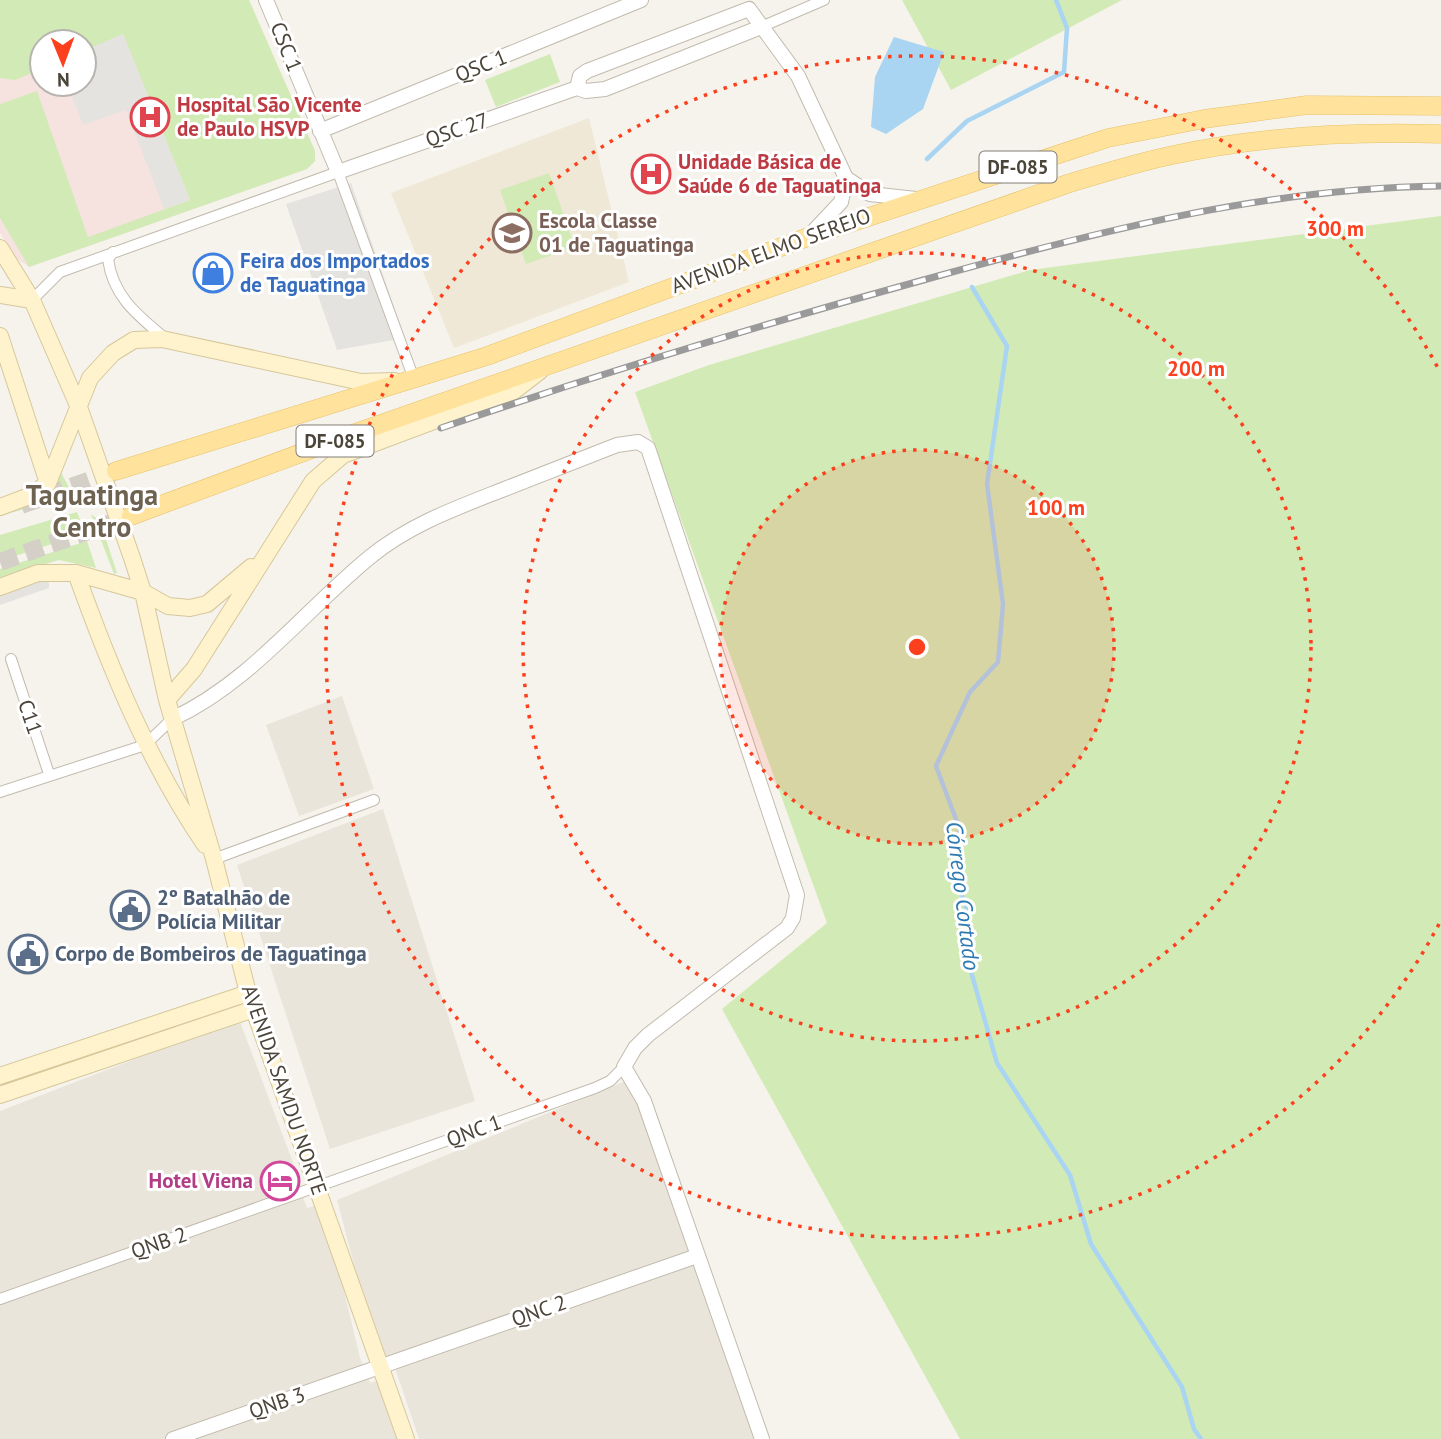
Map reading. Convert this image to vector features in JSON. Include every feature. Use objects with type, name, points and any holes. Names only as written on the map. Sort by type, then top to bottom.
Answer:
[{"type":"main road","name":"AVENIDA ELMO SEREJO","points":[[116,471],[488,356],[808,237],[1108,138],[1204,119],[1307,105],[1441,106]]},
{"type":"main road","name":"AVENIDA ELMO SEREJO","points":[[131,516],[358,432],[540,371],[957,220],[1070,183],[1173,155],[1307,136],[1441,134]]},
{"type":"main road","name":"AVENIDA SAMDU NORTE","points":[[0,248],[32,300],[80,410],[110,495],[143,592],[167,700],[214,859],[248,993],[407,1439]]},
{"type":"main road","points":[[0,295],[32,300]]},
{"type":"main road","points":[[0,336],[48,484]]},
{"type":"main road","points":[[0,507],[32,495],[48,484],[80,410],[90,378],[113,353],[134,340],[167,340],[361,382],[414,379]]},
{"type":"main road","points":[[167,700],[194,669],[313,481],[343,455],[514,391],[540,371]]},
{"type":"main road","points":[[0,587],[38,573],[76,573],[143,592],[168,606],[190,608],[207,604],[225,592],[272,545]]},
{"type":"main road","points":[[76,573],[145,745],[176,802],[214,859]]},
{"type":"main road","points":[[0,1095],[53,1066],[248,993]]},
{"type":"main road","points":[[0,1076],[53,1066],[254,1009]]},
{"type":"street","name":"CSC 1","points":[[266,0],[338,172]]},
{"type":"street","name":"QSC 1","points":[[320,131],[641,0]]},
{"type":"street","points":[[761,27],[824,0]]},
{"type":"street","points":[[747,5],[798,76],[846,178],[870,194],[917,199]]},
{"type":"street","name":"QSC 27","points":[[577,88],[580,76],[587,71],[747,5]]},
{"type":"street","name":"QSC 27","points":[[338,172],[577,88],[586,91],[605,89],[761,27]]},
{"type":"street","points":[[32,300],[60,272],[338,172],[414,379]]},
{"type":"street","points":[[808,237],[841,202],[846,178]]},
{"type":"street","points":[[113,252],[108,259],[109,266],[114,284],[127,306],[167,340]]},
{"type":"street","points":[[0,792],[145,745],[172,719],[193,709],[246,669],[369,557],[405,532],[447,512],[617,445],[638,442],[648,448],[797,895],[793,918],[786,928],[648,1035],[635,1048],[624,1067],[644,1101],[760,1438]]},
{"type":"street","name":"C11","points":[[11,659],[50,774]]},
{"type":"street","points":[[214,859],[374,800]]},
{"type":"street","name":"QNC 1","points":[[318,1188],[595,1088],[610,1081],[624,1067]]},
{"type":"street","name":"QNB 2","points":[[0,1299],[318,1188]]},
{"type":"street","name":"QNC 2","points":[[381,1366],[697,1256]]},
{"type":"street","name":"QNB 3","points":[[173,1439],[381,1366]]},
{"type":"shaded area","name":"Hospital São Vicente de Paulo HSVP","points":[[0,0],[249,0],[315,151],[315,161],[307,169],[29,267],[16,258],[0,233]]},
{"type":"shaded area","points":[[123,34],[190,200],[164,209],[126,110],[83,125],[72,98],[98,98],[98,45]]},
{"type":"shaded area","name":"Escola Classe 01 de Taguatinga","points":[[589,118],[629,282],[454,348],[391,193]]},
{"type":"shaded area","points":[[351,183],[405,338],[337,350],[286,204]]},
{"type":"shaded area","points":[[43,579],[49,583],[49,588],[0,605],[0,594]]},
{"type":"shaded area","points":[[342,696],[374,789],[299,816],[266,725]]},
{"type":"shaded area","points":[[383,809],[475,1101],[330,1149],[237,865]]},
{"type":"shaded area","points":[[239,1019],[300,1181],[298,1183],[307,1208],[323,1203],[360,1358],[370,1383],[385,1378],[406,1439],[0,1439],[0,1111]]},
{"type":"shaded area","points":[[633,1078],[760,1439],[419,1439],[393,1362],[381,1366],[337,1200]]},
{"type":"green space","name":"Hospital São Vicente de Paulo HSVP","points":[[0,0],[249,0],[315,151],[315,161],[307,169],[29,267],[0,218],[0,104],[28,94],[28,98],[39,98],[88,237],[190,200],[123,34],[98,45],[98,28],[28,28],[28,75],[15,80],[0,78]]},
{"type":"green space","points":[[902,0],[1122,0],[951,90]]},
{"type":"green space","points":[[550,54],[560,82],[496,107],[485,80]]},
{"type":"green space","points":[[549,173],[575,247],[526,264],[500,190]]},
{"type":"green space","points":[[1441,216],[1441,1439],[960,1439],[722,1009],[827,923],[635,392],[709,365],[1030,270]]},
{"type":"green space","points":[[58,467],[73,495],[0,516],[0,513]]},
{"type":"green space","points":[[77,512],[85,533],[0,561],[0,535]]},
{"type":"green space","points":[[91,514],[100,521],[117,573],[114,574]]},
{"type":"green space","points":[[87,541],[96,568],[59,560],[0,578],[0,569]]},
{"type":"water","points":[[894,37],[944,52],[923,109],[886,134],[871,127],[875,77]]},
{"type":"waterway","points":[[927,159],[967,121],[1064,72],[1067,28],[1056,0]]},
{"type":"waterway","name":"Córrego Cortado","points":[[972,287],[1007,346],[987,484],[1003,604],[998,662],[970,692],[936,766],[960,830],[957,883],[967,909],[970,968],[997,1063],[1070,1175],[1091,1244],[1182,1387],[1194,1429],[1201,1439]]},
{"type":"tunnel","points":[[21,505],[116,471]]},
{"type":"tunnel","points":[[0,562],[131,516]]},
{"type":"railway","points":[[441,428],[622,369],[805,314],[1117,229],[1245,204],[1310,195],[1441,186]]},
{"type":"place","name":"Hospital São Vicente de Paulo HSVP","points":[[150,117]]},
{"type":"place","name":"Unidade Básica de Saúde 6 de Taguatinga","points":[[651,174]]},
{"type":"place","name":"Escola Classe 01 de Taguatinga","points":[[512,233]]},
{"type":"place","name":"Feira dos Importados de Taguatinga","points":[[213,273]]},
{"type":"place","name":"2º Batalhão de Polícia Militar","points":[[130,910]]},
{"type":"place","name":"Corpo de Bombeiros de Taguatinga","points":[[28,954]]},
{"type":"place","name":"Hotel Viena","points":[[280,1181]]},
{"type":"district","name":"Taguatinga Centro","points":[[92,511]]}]
